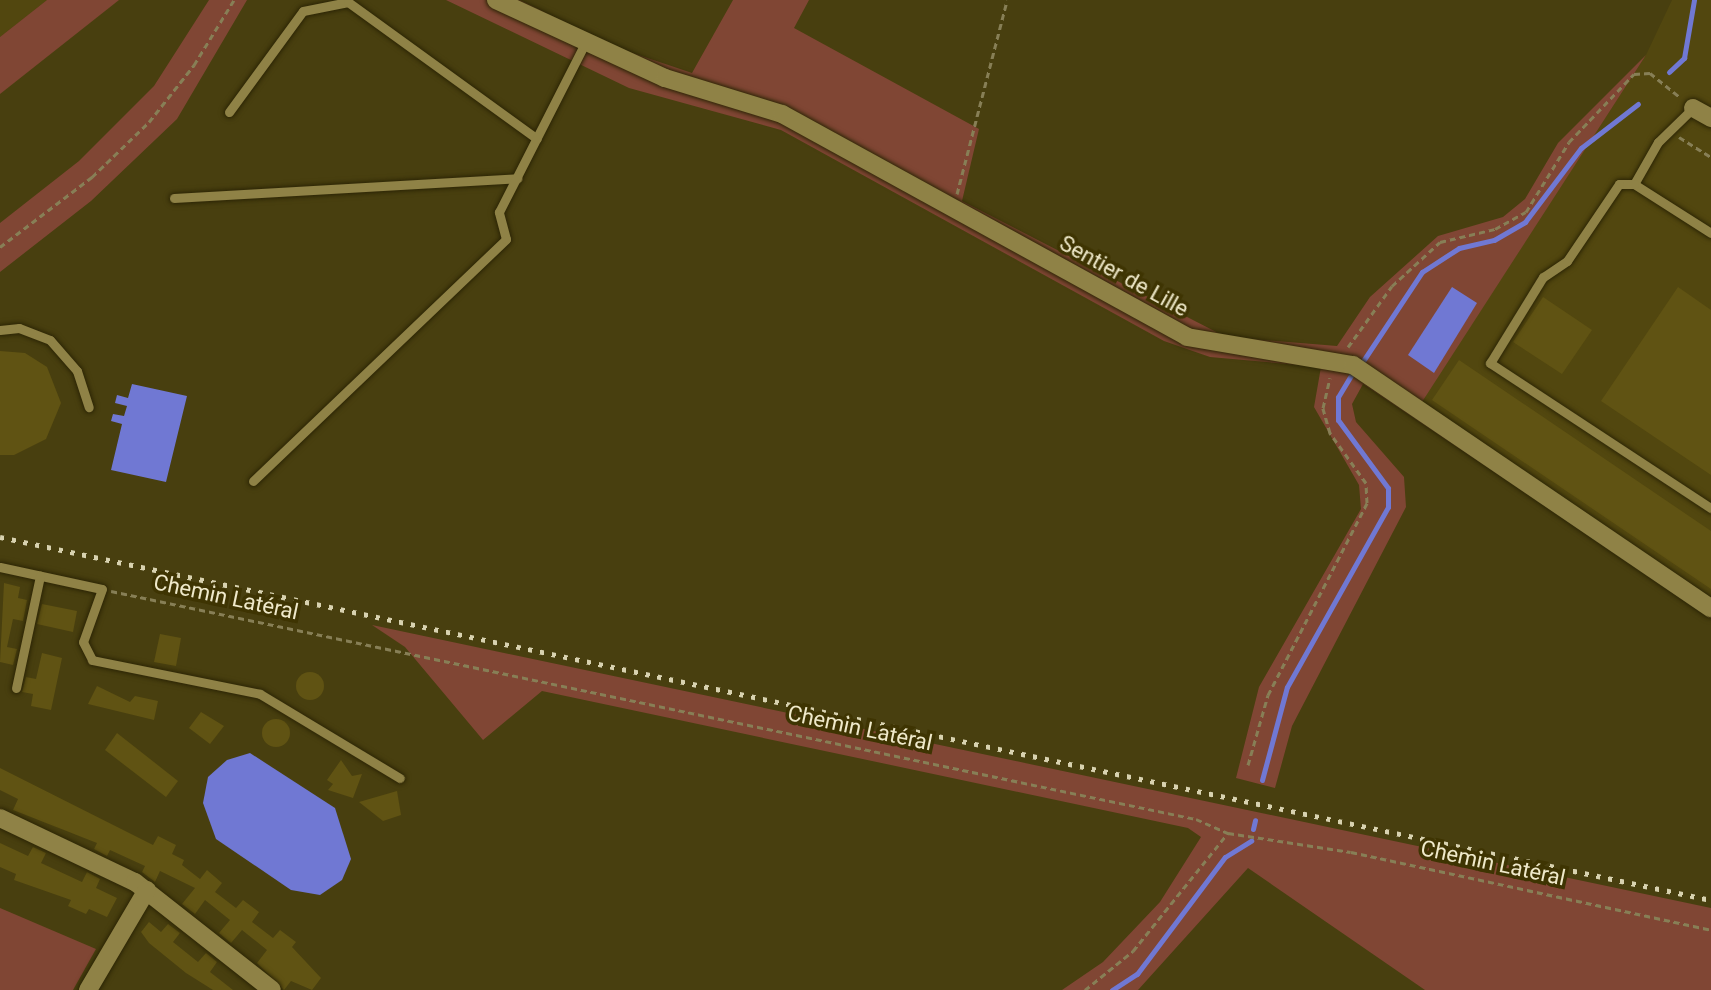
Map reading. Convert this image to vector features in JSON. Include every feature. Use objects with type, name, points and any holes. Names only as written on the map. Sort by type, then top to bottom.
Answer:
[{"type":"street","name":"Sentier de Lille","points":[[496,0],[584,45],[782,114],[1197,341],[1339,360],[1367,372],[1711,608]]},
{"type":"street","points":[[1693,108],[1711,118]]},
{"type":"street","points":[[0,818],[147,890],[272,990]]},
{"type":"street","points":[[88,990],[147,890]]},
{"type":"lane","points":[[229,112],[303,11],[348,2],[537,139]]},
{"type":"lane","points":[[253,481],[506,239],[499,212],[584,45]]},
{"type":"lane","points":[[1634,184],[1669,131],[1693,108]]},
{"type":"lane","points":[[174,198],[517,178]]},
{"type":"lane","points":[[1711,233],[1634,184],[1619,184],[1567,261],[1543,277],[1490,363],[1711,508]]},
{"type":"lane","points":[[0,330],[19,328],[50,340],[77,371],[89,407]]},
{"type":"lane","points":[[0,567],[102,589],[83,642],[92,660],[260,694],[400,778]]},
{"type":"lane","points":[[16,688],[40,576]]},
{"type":"path","points":[[0,247],[92,177],[149,122],[194,65],[234,0]]},
{"type":"path","points":[[953,209],[1007,0]]},
{"type":"path","points":[[1248,765],[1268,695],[1351,545],[1367,503],[1366,483],[1330,433],[1323,408],[1339,360],[1392,286],[1440,242],[1495,229],[1526,212],[1569,142],[1634,74],[1650,73],[1693,108]]},
{"type":"path","points":[[1669,131],[1711,157]]},
{"type":"path","name":"Chemin Latéral","points":[[102,589],[1196,819],[1228,833],[1351,852],[1711,930]]},
{"type":"path","points":[[1085,990],[1133,951],[1228,833]]},
{"type":"shaded area","points":[[0,0],[47,0],[0,37]]},
{"type":"shaded area","points":[[47,0],[119,0],[0,94],[0,37]]},
{"type":"shaded area","points":[[209,0],[247,0],[177,119],[91,201],[0,272],[0,223],[79,161],[154,86]]},
{"type":"shaded area","points":[[446,0],[520,0],[615,47],[692,73],[733,0],[809,0],[794,28],[979,129],[962,201],[1226,337],[1337,346],[1370,297],[1438,236],[1503,217],[1525,199],[1558,143],[1646,55],[1422,402],[1645,573],[1363,384],[1352,404],[1356,422],[1404,477],[1406,507],[1292,726],[1275,788],[1236,778],[1259,687],[1361,509],[1359,485],[1314,407],[1321,367],[1210,357],[1164,341],[781,130],[629,88]]},
{"type":"shaded area","points":[[1672,0],[1711,0],[1711,597],[1421,402],[1646,55]]},
{"type":"shaded area","points":[[372,625],[1711,908],[1711,990],[1425,990],[1248,868],[1138,990],[1062,990],[1103,962],[1160,902],[1201,837],[1188,828],[542,691],[483,740],[405,647]]},
{"type":"shaded area","points":[[0,908],[96,949],[73,990],[0,990]]},
{"type":"water","points":[[1452,287],[1477,303],[1434,373],[1408,355]]},
{"type":"water","points":[[132,384],[187,396],[166,482],[111,470],[122,424],[111,421],[113,414],[124,416],[127,406],[115,403],[117,395],[128,398]]},
{"type":"water","points":[[250,753],[335,808],[351,859],[342,880],[320,895],[291,890],[216,839],[203,803],[208,777],[227,760]]},
{"type":"building","points":[[1678,287],[1711,310],[1711,475],[1601,401]]},
{"type":"building","points":[[1543,297],[1592,330],[1562,374],[1513,342]]},
{"type":"building","points":[[0,351],[25,353],[47,367],[61,403],[46,439],[14,455],[0,455]]},
{"type":"building","points":[[1459,360],[1711,531],[1711,589],[1432,400]]},
{"type":"building","points":[[4,583],[20,587],[18,598],[27,600],[23,621],[13,619],[7,647],[17,649],[13,665],[0,662]]},
{"type":"building","points":[[42,604],[77,611],[73,632],[37,624]]},
{"type":"building","points":[[160,634],[181,638],[176,666],[154,662]]},
{"type":"building","points":[[42,653],[62,658],[51,710],[31,706],[33,694],[22,692],[26,677],[36,679]]},
{"type":"building","points":[[310,672],[320,676],[324,686],[320,696],[310,700],[300,696],[296,686],[300,676]]},
{"type":"building","points":[[97,686],[130,702],[135,696],[158,701],[154,720],[88,704]]},
{"type":"building","points":[[201,712],[224,726],[210,744],[189,728]]},
{"type":"building","points":[[276,719],[286,723],[290,733],[286,743],[276,747],[266,743],[262,733],[266,723]]},
{"type":"building","points":[[117,733],[178,781],[166,797],[105,750]]},
{"type":"building","points":[[341,760],[352,776],[362,774],[353,798],[328,790],[333,784],[327,780]]},
{"type":"building","points":[[0,768],[153,845],[158,836],[176,845],[172,854],[184,860],[182,865],[200,879],[207,870],[222,883],[215,892],[236,908],[243,900],[259,912],[252,922],[273,938],[280,930],[296,942],[292,947],[321,978],[312,990],[291,981],[284,990],[257,963],[267,950],[242,930],[231,943],[219,933],[230,920],[205,900],[195,914],[182,904],[195,888],[160,871],[155,882],[142,872],[145,866],[110,850],[107,856],[94,849],[97,843],[13,810],[18,799],[0,790]]},
{"type":"building","points":[[397,791],[401,815],[383,821],[359,802]]},
{"type":"building","points":[[0,843],[28,856],[33,847],[46,853],[41,863],[82,882],[87,872],[100,879],[96,888],[117,898],[107,917],[89,909],[86,914],[68,906],[71,900],[14,880],[16,874],[0,867]]},
{"type":"building","points":[[149,922],[161,932],[168,924],[180,933],[173,942],[198,962],[206,953],[217,962],[210,972],[233,990],[213,990],[186,973],[149,943],[141,932]]},
{"type":"waterway","points":[[1669,72],[1684,58],[1694,0]]},
{"type":"waterway","points":[[1363,361],[1422,272],[1459,248],[1494,240],[1525,222],[1581,148],[1638,104]]},
{"type":"waterway","points":[[1262,780],[1287,687],[1388,507],[1388,488],[1338,420],[1338,397],[1353,372]]},
{"type":"waterway","points":[[1253,829],[1255,820]]},
{"type":"waterway","points":[[1112,990],[1137,974],[1225,857],[1251,841]]},
{"type":"railway","points":[[0,537],[1711,900]]}]
